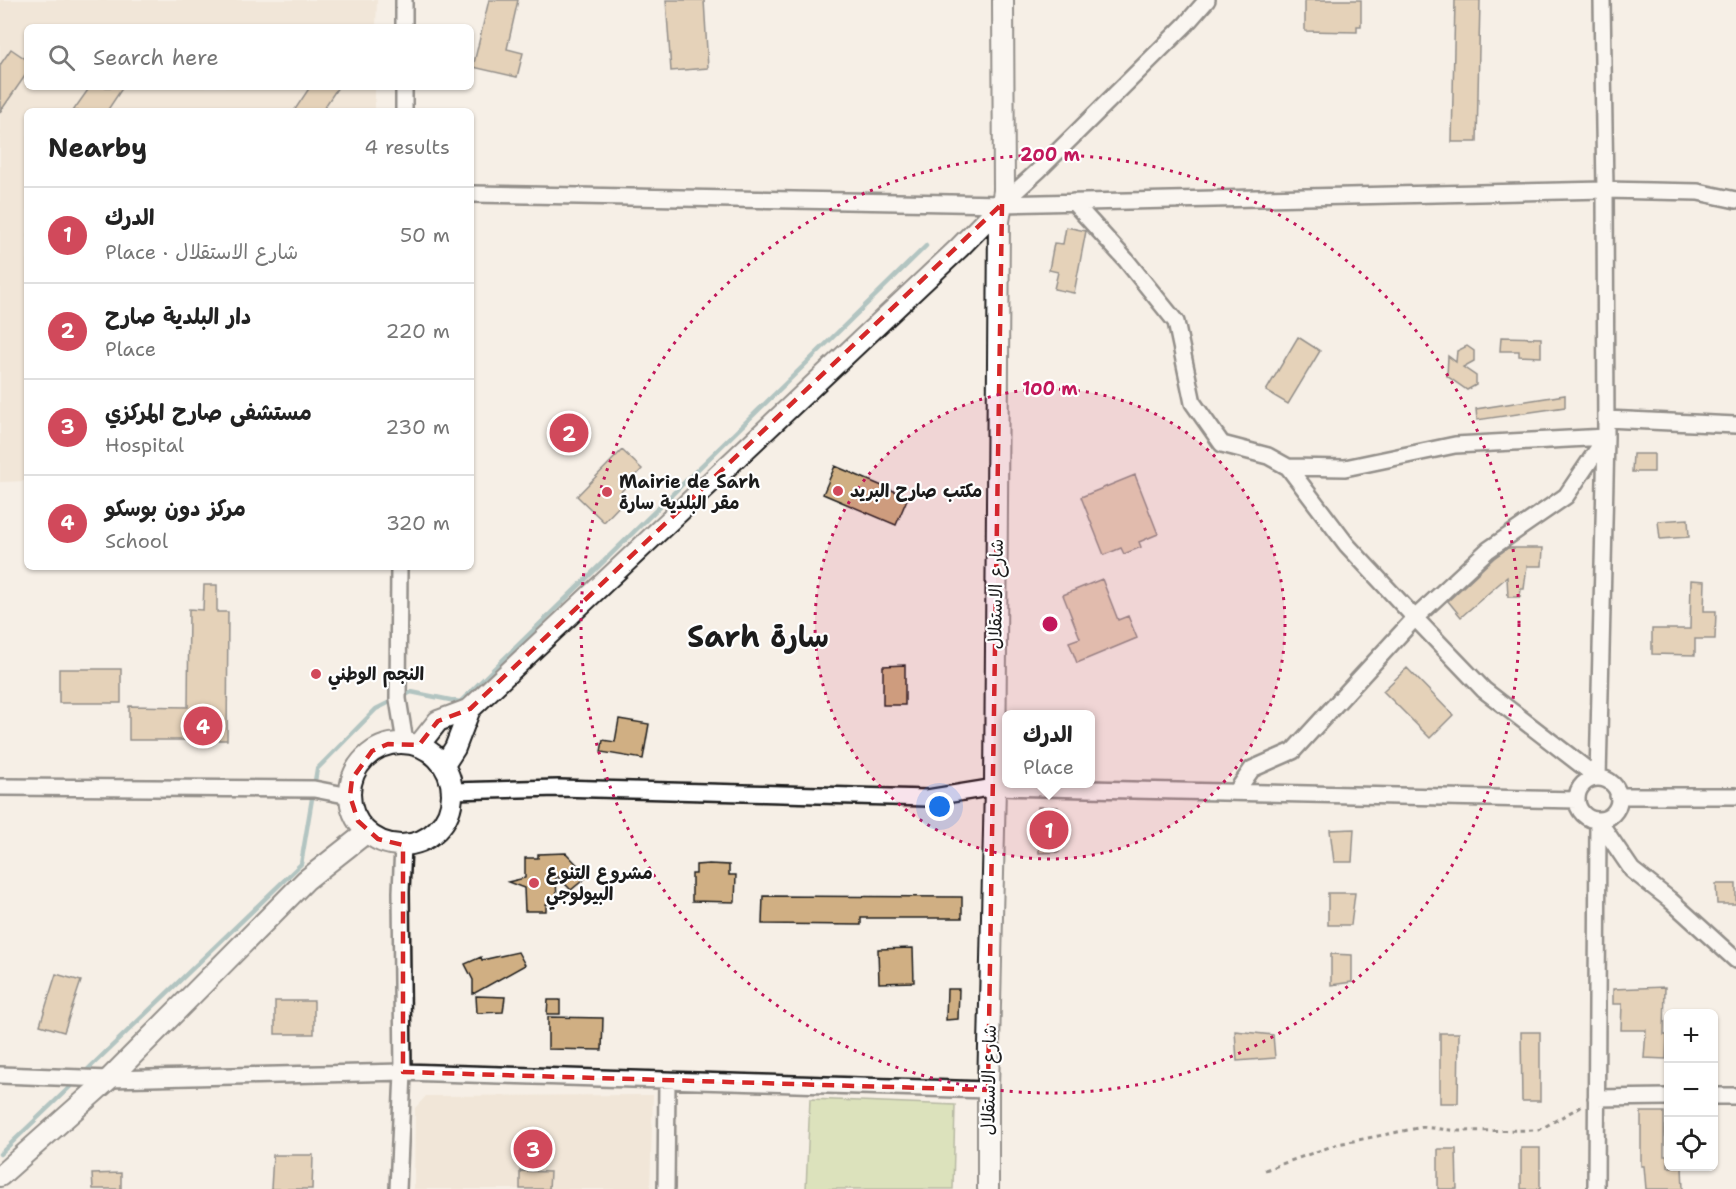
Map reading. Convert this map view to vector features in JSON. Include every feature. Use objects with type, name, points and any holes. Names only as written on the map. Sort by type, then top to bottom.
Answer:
[{"type":"street","points":[[404,0],[404,24]]},
{"type":"street","name":"شارع الاستقلال","points":[[988,1189],[999,220],[1004,191],[1003,0]]},
{"type":"street","points":[[412,744],[438,721],[470,709],[959,248],[1186,24],[1207,0]]},
{"type":"street","points":[[1598,778],[1606,437],[1602,0]]},
{"type":"street","points":[[404,90],[404,108]]},
{"type":"street","points":[[474,194],[1002,204],[1605,190],[1698,192],[1736,200]]},
{"type":"street","points":[[1073,202],[1126,260],[1176,322],[1192,403],[1222,444],[1268,456],[1288,467],[1347,545],[1484,690],[1598,778],[1612,783],[1618,796],[1618,805],[1613,813],[1598,820],[1581,812],[1576,800],[1581,787],[1592,779],[1598,778]]},
{"type":"street","points":[[1606,419],[1736,425]]},
{"type":"street","points":[[1288,467],[1345,468],[1455,445],[1606,437]]},
{"type":"street","points":[[1236,792],[1252,769],[1293,751],[1414,618],[1488,550],[1566,496],[1606,437]]},
{"type":"street","points":[[399,570],[398,699],[412,744]]},
{"type":"street","points":[[444,765],[455,747],[470,709]]},
{"type":"street","points":[[388,744],[412,744],[433,753],[444,765],[452,791],[450,807],[444,822],[433,833],[419,841],[403,845],[390,843],[367,832],[358,821],[352,809],[350,796],[352,779],[360,764],[372,752],[388,744]]},
{"type":"street","points":[[0,787],[314,789],[350,796]]},
{"type":"street","points":[[452,791],[558,788],[927,798],[1002,787]]},
{"type":"street","points":[[1042,788],[1576,800]]},
{"type":"street","points":[[1618,796],[1736,796]]},
{"type":"street","points":[[1598,820],[1632,870],[1670,899],[1736,960]]},
{"type":"street","points":[[1596,1189],[1598,820]]},
{"type":"street","points":[[0,1176],[109,1079],[306,880],[367,832]]},
{"type":"street","points":[[398,1189],[403,1072],[400,892],[403,845]]},
{"type":"street","points":[[0,1076],[109,1079],[403,1072],[988,1090]]},
{"type":"street","points":[[666,1189],[667,1081]]},
{"type":"street","points":[[1718,1096],[1736,1096]]},
{"type":"street","points":[[1596,1098],[1664,1097]]},
{"type":"path","points":[[1265,1170],[1338,1144],[1423,1126],[1460,1131],[1539,1130],[1596,1098]]},
{"type":"highlighted area","points":[[1002,204],[988,1090],[403,1072],[403,845],[378,839],[358,821],[350,796],[352,779],[372,751],[388,744],[419,745],[438,721],[470,709]]},
{"type":"shaded area","points":[[0,0],[377,0],[376,24],[24,24],[24,90],[375,90],[375,108],[24,108],[24,481],[0,482]]},
{"type":"shaded area","points":[[653,1095],[650,1189],[414,1189],[415,1108],[426,1096]]},
{"type":"green space","points":[[810,1099],[955,1105],[953,1189],[806,1189]]},
{"type":"building","points":[[489,0],[518,0],[507,49],[523,53],[517,77],[474,67]]},
{"type":"building","points":[[666,0],[704,0],[708,68],[671,71]]},
{"type":"building","points":[[1305,0],[1361,0],[1361,26],[1357,26],[1357,32],[1305,31]]},
{"type":"building","points":[[1455,0],[1480,0],[1477,142],[1452,142]]},
{"type":"building","points":[[11,49],[24,58],[24,77],[0,112],[0,65]]},
{"type":"building","points":[[88,90],[121,90],[109,108],[75,108]]},
{"type":"building","points":[[308,90],[336,90],[324,108],[296,108]]},
{"type":"building","points":[[1066,227],[1086,231],[1074,293],[1054,289],[1058,272],[1049,270],[1054,243],[1063,244]]},
{"type":"building","points":[[1298,337],[1320,351],[1288,404],[1266,391]]},
{"type":"building","points":[[1501,337],[1541,338],[1541,357],[1519,356],[1519,351],[1500,351]]},
{"type":"building","points":[[1467,346],[1474,351],[1474,361],[1463,367],[1476,376],[1476,385],[1467,390],[1447,376],[1448,356],[1456,362],[1457,351]]},
{"type":"building","points":[[1565,395],[1565,407],[1477,420],[1476,409]]},
{"type":"building","points":[[576,414],[588,424],[562,453],[550,442]]},
{"type":"building","points":[[622,450],[642,469],[619,494],[625,500],[604,522],[577,496]]},
{"type":"building","points":[[1633,454],[1654,454],[1654,472],[1632,472]]},
{"type":"building","points":[[835,466],[908,497],[896,525],[823,494]]},
{"type":"building","points":[[1135,475],[1158,534],[1139,542],[1141,547],[1124,554],[1121,548],[1104,555],[1081,497]]},
{"type":"building","points":[[1688,519],[1689,537],[1660,539],[1658,521]]},
{"type":"building","points":[[1508,548],[1543,548],[1542,566],[1527,566],[1524,589],[1521,589],[1520,597],[1508,597],[1507,577],[1461,617],[1448,601]]},
{"type":"building","points":[[1102,579],[1118,620],[1128,616],[1137,638],[1077,663],[1069,642],[1080,638],[1063,595]]},
{"type":"building","points":[[1691,580],[1705,581],[1704,611],[1716,611],[1715,639],[1695,639],[1695,655],[1652,654],[1652,629],[1690,629]]},
{"type":"building","points":[[204,585],[217,585],[217,612],[228,612],[227,740],[129,740],[129,706],[188,707],[189,609],[203,610]]},
{"type":"building","points":[[905,665],[905,705],[883,705],[883,666]]},
{"type":"building","points":[[1407,668],[1453,715],[1430,738],[1383,691]]},
{"type":"building","points":[[59,669],[121,669],[121,703],[59,703]]},
{"type":"building","points":[[619,719],[649,724],[643,759],[601,752],[603,740],[615,742]]},
{"type":"building","points":[[1038,807],[1058,807],[1059,852],[1039,853]]},
{"type":"building","points":[[1354,829],[1352,862],[1334,862],[1330,830]]},
{"type":"building","name":"مشروع التنوع البيولوجي","points":[[566,853],[588,876],[571,890],[556,875],[557,904],[546,904],[546,911],[525,911],[524,888],[508,882],[525,878],[525,858],[538,858],[538,854]]},
{"type":"building","points":[[696,865],[729,865],[729,875],[736,875],[735,902],[692,901],[692,874],[696,874]]},
{"type":"building","points":[[1716,884],[1736,884],[1736,904],[1717,904]]},
{"type":"building","points":[[1328,893],[1355,893],[1351,925],[1328,925]]},
{"type":"building","points":[[763,896],[962,897],[962,918],[861,918],[861,925],[762,924]]},
{"type":"building","points":[[913,948],[914,982],[879,983],[878,949]]},
{"type":"building","points":[[518,952],[525,965],[473,994],[473,980],[465,964],[481,957],[482,960]]},
{"type":"building","points":[[1331,954],[1352,955],[1352,982],[1331,985]]},
{"type":"building","points":[[56,974],[81,981],[64,1032],[40,1025]]},
{"type":"building","points":[[1665,987],[1664,1059],[1644,1058],[1646,1030],[1621,1030],[1622,1004],[1613,1004],[1613,989]]},
{"type":"building","points":[[947,989],[959,989],[958,1019],[946,1020]]},
{"type":"building","points":[[476,996],[505,997],[503,1012],[477,1013]]},
{"type":"building","points":[[548,1000],[560,1000],[560,1014],[547,1014]]},
{"type":"building","points":[[275,1001],[314,1001],[314,1034],[275,1034]]},
{"type":"building","points":[[548,1017],[603,1018],[602,1050],[548,1049]]},
{"type":"building","points":[[1235,1031],[1273,1035],[1275,1058],[1237,1061]]},
{"type":"building","points":[[1521,1032],[1540,1032],[1540,1101],[1522,1101]]},
{"type":"building","points":[[1440,1033],[1459,1033],[1458,1103],[1440,1103]]},
{"type":"building","points":[[1641,1112],[1664,1112],[1664,1171],[1682,1171],[1683,1189],[1646,1189],[1644,1166],[1641,1166]]},
{"type":"building","points":[[1521,1148],[1540,1148],[1540,1189],[1521,1189]]},
{"type":"building","points":[[1438,1149],[1456,1149],[1457,1189],[1438,1189]]},
{"type":"building","points":[[273,1155],[313,1155],[312,1189],[271,1189]]},
{"type":"building","points":[[520,1171],[550,1172],[549,1189],[520,1189]]},
{"type":"building","points":[[121,1173],[121,1189],[93,1189],[92,1174]]},
{"type":"waterway","points":[[402,697],[411,692],[460,702],[926,246]]},
{"type":"waterway","points":[[84,1073],[301,864],[317,769],[376,709],[394,700]]},
{"type":"waterway","points":[[0,1154],[76,1081]]},
{"type":"place","name":"دار البلدية صارح","points":[[569,433]]},
{"type":"place","name":"مكتب صارح البريد","points":[[838,491]]},
{"type":"place","name":"Mairie de Sarh مقر البلدية سارة","points":[[607,492]]},
{"type":"place","name":"النجم الوطني","points":[[316,674]]},
{"type":"place","name":"مركز دون بوسكو","points":[[203,726]]},
{"type":"place","name":"الدرك","points":[[1049,830]]},
{"type":"place","name":"مشروع التنوع البيولوجي","points":[[534,883]]},
{"type":"place","name":"مستشفى صارح المركزي","points":[[533,1149]]},
{"type":"district","name":"Sarh سارة","points":[[758,637]]}]
